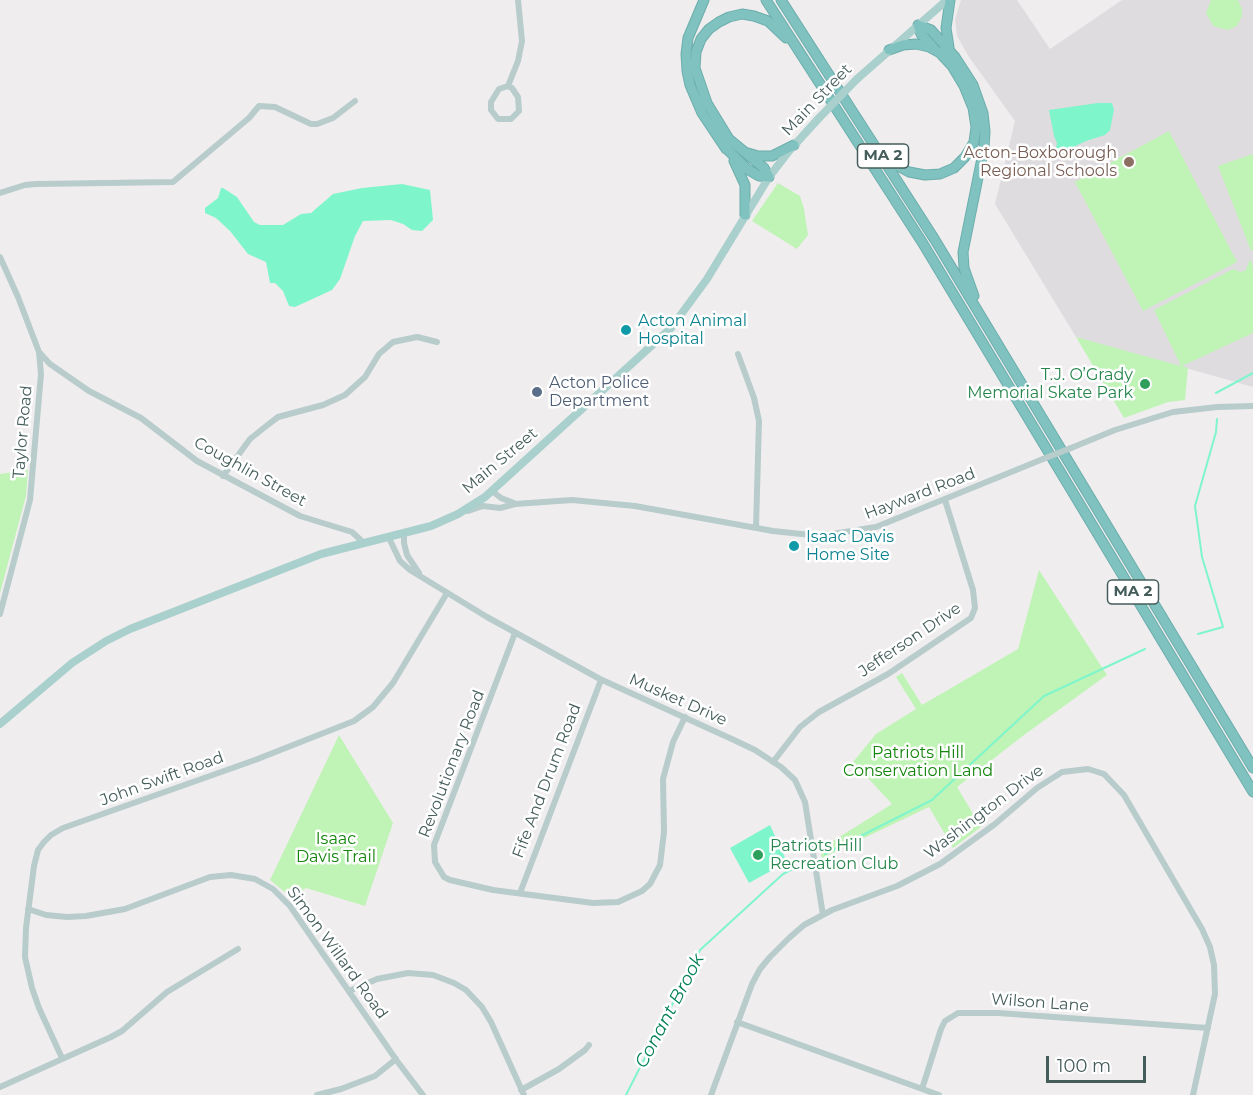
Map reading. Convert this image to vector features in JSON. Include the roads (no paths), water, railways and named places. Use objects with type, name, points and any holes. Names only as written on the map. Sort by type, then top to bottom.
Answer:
[{"type":"highway","points":[[704,0],[688,38],[686,66],[690,85],[700,107],[744,182],[745,215]]},
{"type":"highway","name":"MA 2","points":[[766,0],[918,235],[1253,792]]},
{"type":"highway","name":"MA 2","points":[[781,0],[981,315],[1253,768]]},
{"type":"highway","points":[[949,0],[946,36],[955,57],[975,90],[982,108],[985,126],[983,152],[962,255],[965,272],[981,315]]},
{"type":"highway","points":[[724,146],[747,169],[762,177],[769,177],[764,168],[729,139],[706,103],[699,83],[695,59],[703,36],[711,27],[725,18],[751,15],[773,25],[803,56]]},
{"type":"highway","points":[[866,131],[896,163],[909,172],[925,175],[940,174],[961,162],[974,142],[975,116],[962,82],[952,66],[921,34],[918,25]]},
{"type":"highway","points":[[918,25],[931,30],[955,57]]},
{"type":"highway","points":[[889,50],[903,45],[916,44],[940,53]]},
{"type":"highway","points":[[741,150],[754,155],[767,156],[780,153],[794,145]]},
{"type":"main road","name":"Main Street","points":[[0,724],[72,663],[106,641],[140,625],[321,554],[431,526],[458,514],[485,497],[671,328],[707,279],[769,177],[794,145],[857,79],[949,0]]},
{"type":"street","points":[[508,86],[518,97],[519,111],[511,119],[498,119],[490,110],[490,102],[499,89],[508,86],[518,61],[522,41],[518,0]]},
{"type":"street","points":[[0,193],[36,184],[173,182],[259,106],[275,107],[311,124],[317,124],[333,118],[355,101]]},
{"type":"street","name":"Taylor Road","points":[[0,257],[39,352],[41,374],[30,500],[0,614]]},
{"type":"street","points":[[223,476],[250,439],[265,427],[278,417],[323,405],[345,394],[365,377],[379,354],[393,342],[417,337],[437,342]]},
{"type":"street","name":"Coughlin Street","points":[[39,352],[50,364],[89,391],[141,418],[197,461],[300,516],[352,532],[364,543]]},
{"type":"street","points":[[738,354],[758,415],[756,528]]},
{"type":"street","name":"Hayward Road","points":[[458,514],[483,506],[500,508],[515,504],[572,500],[635,506],[798,535],[838,534],[876,527],[1115,430],[1173,412],[1217,406],[1253,406]]},
{"type":"street","points":[[492,490],[501,498],[515,504]]},
{"type":"street","points":[[485,497],[486,501],[494,506]]},
{"type":"street","name":"Jefferson Drive","points":[[773,762],[800,727],[819,712],[888,674],[971,618],[975,608],[973,590],[945,500]]},
{"type":"street","name":"Musket Drive","points":[[405,534],[404,543],[407,555],[415,569],[426,580]]},
{"type":"street","name":"Musket Drive","points":[[389,538],[400,561],[447,593],[601,680],[755,750],[795,780],[805,802],[823,915]]},
{"type":"street","name":"John Swift Road","points":[[62,1058],[39,1008],[25,957],[28,909],[38,850],[51,835],[63,828],[310,739],[367,712],[393,683],[447,593]]},
{"type":"street","name":"Revolutionary Road","points":[[515,633],[434,845],[435,862],[439,870],[450,880],[580,902],[618,902],[632,897],[650,884],[660,865],[664,832],[663,779],[673,742],[685,717]]},
{"type":"street","name":"Fife And Drum Road","points":[[520,893],[601,680]]},
{"type":"street","name":"Washington Drive","points":[[711,1095],[752,984],[765,963],[804,925],[823,915],[897,886],[940,864],[995,824],[1037,788],[1062,772],[1079,770],[1104,774],[1124,795],[1207,939],[1214,965],[1215,984],[1212,1011],[1193,1095]]},
{"type":"street","name":"Simon Willard Road","points":[[28,909],[46,915],[86,916],[125,909],[210,877],[242,875],[255,879],[280,895],[302,922],[423,1095]]},
{"type":"street","points":[[0,1087],[122,1031],[167,992],[238,949]]},
{"type":"street","points":[[349,991],[377,979],[408,973],[433,975],[454,983],[466,990],[482,1007],[523,1092],[559,1069],[589,1045]]},
{"type":"street","name":"Wilson Lane","points":[[922,1089],[941,1029],[945,1021],[958,1013],[1008,1013],[1208,1028]]},
{"type":"street","points":[[737,1022],[939,1095]]},
{"type":"street","points":[[317,1095],[375,1076],[396,1059]]},
{"type":"waterway","name":"Conant Brook","points":[[1216,393],[1253,373]]},
{"type":"waterway","name":"Conant Brook","points":[[1198,634],[1223,627],[1202,557],[1195,506],[1216,432],[1217,419]]},
{"type":"waterway","name":"Conant Brook","points":[[825,854],[932,800],[1044,696],[1145,649]]},
{"type":"waterway","name":"Conant Brook","points":[[626,1095],[700,950],[783,874],[802,864]]},
{"type":"place","name":"Acton-Boxborough Regional Schools","points":[[1129,162]]},
{"type":"place","name":"Acton Animal Hospital","points":[[626,330]]},
{"type":"place","name":"T.J. O’Grady Memorial Skate Park","points":[[1145,384]]},
{"type":"place","name":"Acton Police Department","points":[[537,392]]},
{"type":"place","name":"Isaac Davis Home Site","points":[[794,546]]},
{"type":"place","name":"Patriots Hill Recreation Club","points":[[758,855]]},
{"type":"park label","name":"Patriots Hill Conservation Land","points":[[918,762]]},
{"type":"park label","name":"Isaac Davis Trail","points":[[336,848]]}]
